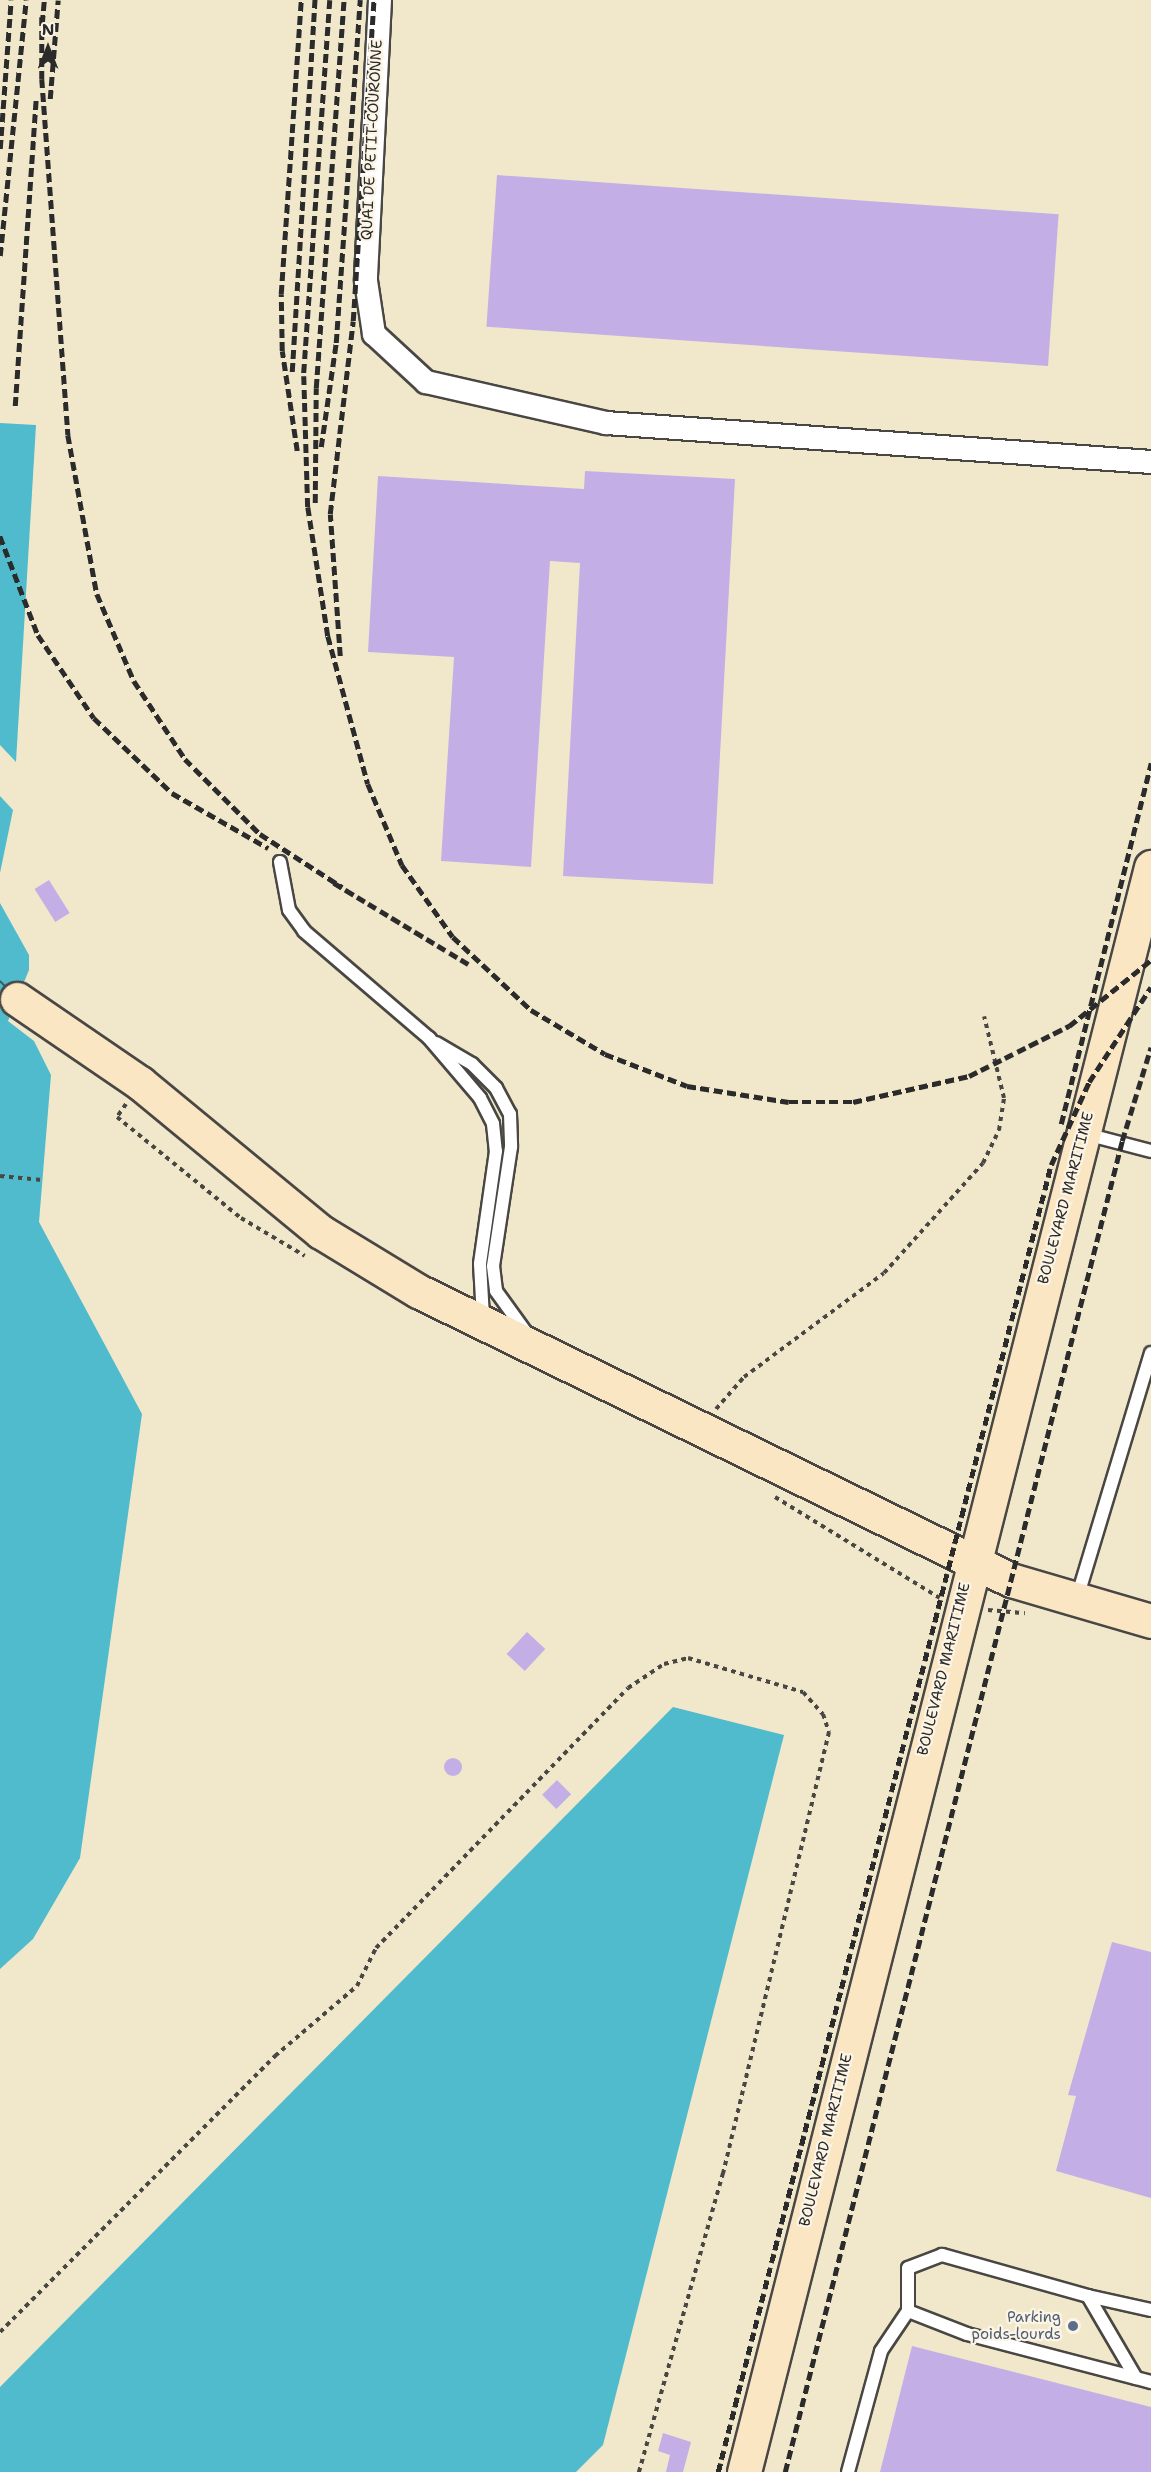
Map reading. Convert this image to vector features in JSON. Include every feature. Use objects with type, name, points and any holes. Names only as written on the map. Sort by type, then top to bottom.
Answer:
[{"type":"street","name":"QUAI DE PETIT-COURONNE","points":[[380,0],[366,281],[374,334],[426,382],[606,423],[1151,462]]},
{"type":"street","name":"BOULEVARD MARITIME","points":[[744,2472],[972,1562],[1151,867]]},
{"type":"street","points":[[17,999],[140,1083],[321,1232],[483,1323],[1011,1580],[1151,1621]]},
{"type":"lane","points":[[280,862],[289,910],[304,931],[429,1038],[480,1098],[493,1124],[496,1151],[480,1264],[483,1323]]},
{"type":"lane","points":[[429,1038],[472,1064],[496,1088],[510,1114],[511,1147],[493,1266],[496,1291],[526,1332],[588,1375]]},
{"type":"lane","points":[[1083,1134],[1151,1151]]},
{"type":"lane","points":[[1077,1599],[1151,1353]]},
{"type":"lane","points":[[848,2472],[881,2351],[908,2311],[908,2268],[942,2255],[1088,2296],[1151,2310]]},
{"type":"lane","points":[[1088,2296],[1136,2378]]},
{"type":"lane","points":[[908,2311],[967,2334],[1151,2382]]},
{"type":"path","points":[[701,1429],[744,1377],[847,1303],[912,1247],[983,1163],[999,1130],[1004,1098],[984,1016]]},
{"type":"path","points":[[0,1176],[42,1180]]},
{"type":"path","points":[[0,2332],[275,2056],[357,1986],[376,1948],[628,1688],[664,1664],[688,1658],[803,1692],[823,1714],[829,1732],[723,2173],[639,2472]]},
{"type":"water","points":[[0,423],[36,425],[16,762],[0,745]]},
{"type":"water","points":[[0,796],[13,810],[0,873]]},
{"type":"water","points":[[0,903],[29,955],[29,970],[8,1021],[34,1041],[51,1075],[39,1222],[142,1414],[80,1858],[33,1939],[0,1969]]},
{"type":"water","points":[[673,1707],[784,1735],[603,2445],[576,2472],[0,2472],[0,2387]]},
{"type":"building","points":[[497,175],[1059,214],[1048,366],[486,327]]},
{"type":"building","points":[[585,471],[735,479],[713,884],[563,876],[580,563],[550,561],[531,867],[441,861],[454,657],[368,652],[378,476],[584,489]]},
{"type":"building","points":[[49,880],[70,913],[55,922],[35,889]]},
{"type":"building","points":[[527,1632],[545,1649],[525,1671],[507,1654]]},
{"type":"building","points":[[453,1758],[459,1761],[462,1767],[459,1773],[453,1776],[447,1773],[444,1767],[447,1761]]},
{"type":"building","points":[[557,1780],[571,1794],[556,1809],[542,1795]]},
{"type":"building","points":[[1112,1942],[1151,1952],[1151,2198],[1056,2171],[1076,2096],[1068,2095]]},
{"type":"building","points":[[912,2346],[1151,2407],[1151,2472],[880,2472]]},
{"type":"building","points":[[663,2433],[691,2442],[683,2472],[666,2472],[670,2455],[658,2451]]},
{"type":"ferry route","points":[[0,981],[8,989]]},
{"type":"railway","points":[[0,149],[11,0]]},
{"type":"railway","points":[[0,256],[26,0]]},
{"type":"railway","points":[[42,24],[44,0]]},
{"type":"railway","points":[[50,99],[58,0]]},
{"type":"railway","points":[[297,451],[282,351],[281,294],[301,0]]},
{"type":"railway","points":[[292,372],[315,0]]},
{"type":"railway","points":[[330,0],[304,376],[308,507],[328,636],[368,784],[402,865],[453,937],[531,1010],[605,1054],[687,1086],[789,1102],[853,1102],[969,1076],[1069,1026],[1151,960]]},
{"type":"railway","points":[[315,503],[316,388],[344,0]]},
{"type":"railway","points":[[321,447],[336,343],[360,0]]},
{"type":"railway","points":[[340,656],[330,514],[353,321],[374,0]]},
{"type":"railway","points":[[42,17],[42,79],[68,435],[97,594],[134,681],[185,759],[260,834],[342,887]]},
{"type":"railway","points":[[15,406],[36,99]]},
{"type":"railway","points":[[0,536],[38,635],[94,718],[172,793],[268,848]]},
{"type":"railway","points":[[1061,1124],[1151,763]]},
{"type":"railway","points":[[334,883],[470,965]]},
{"type":"railway","points":[[718,2472],[1051,1165],[1089,1082],[1151,987]]},
{"type":"railway","points":[[785,2472],[1122,1141],[1151,1047]]},
{"type":"place","name":"Parking poids-lourds","points":[[1073,2326]]}]
